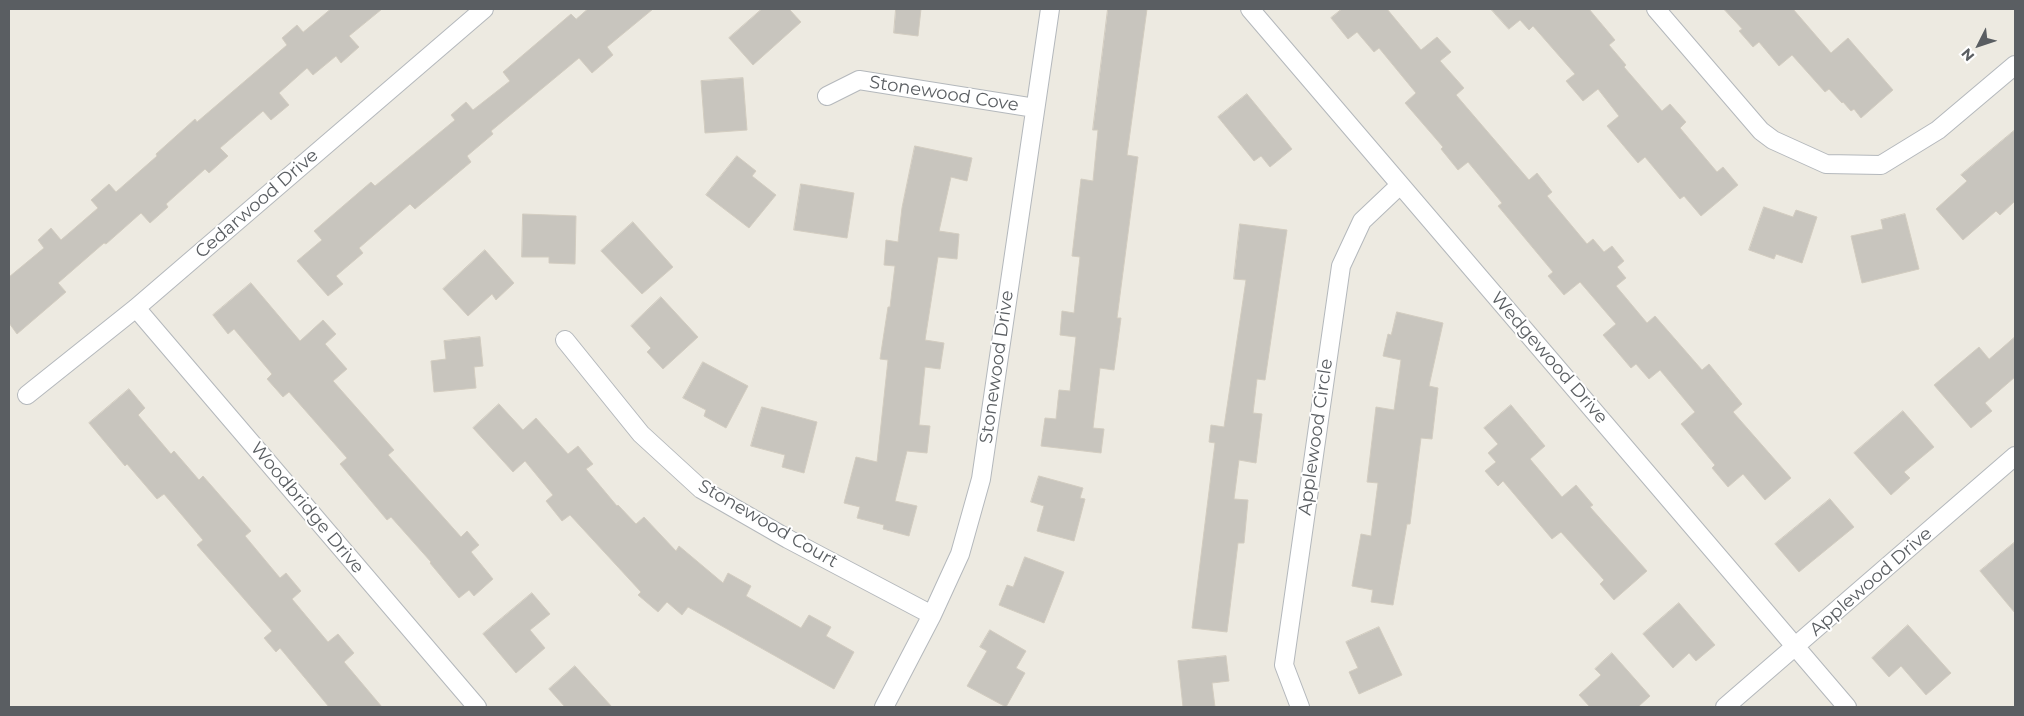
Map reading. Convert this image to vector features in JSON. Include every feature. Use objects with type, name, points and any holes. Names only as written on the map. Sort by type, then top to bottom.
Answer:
[{"type":"street","name":"Cedarwood Drive","points":[[27,395],[136,308],[484,9]]},
{"type":"street","name":"Stonewood Drive","points":[[884,707],[932,614],[960,554],[981,479],[1050,9]]},
{"type":"street","name":"Wedgewood Drive","points":[[1250,9],[1847,707]]},
{"type":"street","points":[[1656,9],[1760,131],[1773,140],[1826,164],[1881,165],[1938,130],[2015,65]]},
{"type":"street","name":"Stonewood Cove","points":[[827,96],[859,80],[1035,108]]},
{"type":"street","name":"Applewood Circle","points":[[1300,707],[1284,666],[1341,266],[1362,221],[1400,185]]},
{"type":"street","name":"Woodbridge Drive","points":[[136,308],[477,707]]},
{"type":"street","name":"Stonewood Court","points":[[566,340],[641,434],[701,489],[788,539],[932,614]]},
{"type":"street","name":"Applewood Drive","points":[[1725,707],[2015,456]]},
{"type":"building","points":[[331,9],[382,9],[349,36],[359,47],[341,63],[336,56],[313,75],[307,68],[279,93],[289,105],[271,120],[263,111],[220,148],[228,156],[209,173],[205,169],[166,204],[168,207],[150,223],[141,213],[106,244],[104,243],[58,283],[66,292],[17,334],[9,323],[9,277],[44,248],[38,240],[51,228],[61,240],[98,208],[91,200],[109,184],[116,192],[195,119],[197,122],[287,45],[282,38],[297,25],[303,32]]},
{"type":"building","points":[[588,9],[653,9],[607,47],[613,55],[592,73],[579,58],[491,131],[493,134],[467,156],[471,162],[415,209],[410,204],[359,248],[363,253],[336,276],[343,284],[328,296],[297,261],[322,240],[314,231],[371,182],[375,186],[455,120],[451,115],[466,102],[473,110],[510,81],[503,72],[571,14],[576,19]]},
{"type":"building","points":[[762,9],[789,9],[801,22],[753,65],[729,38]]},
{"type":"building","points":[[896,9],[921,9],[918,36],[894,33]]},
{"type":"building","points":[[1108,9],[1147,9],[1127,155],[1138,157],[1117,318],[1121,318],[1114,370],[1100,368],[1093,428],[1104,429],[1101,453],[1041,446],[1045,418],[1056,419],[1059,390],[1070,391],[1076,337],[1060,335],[1062,311],[1074,313],[1080,257],[1072,256],[1081,179],[1093,181],[1098,130],[1093,130]]},
{"type":"building","points":[[1342,9],[1387,9],[1421,50],[1437,37],[1451,52],[1440,61],[1464,88],[1456,95],[1529,180],[1537,173],[1552,192],[1547,196],[1587,244],[1593,239],[1604,252],[1612,246],[1624,261],[1617,267],[1626,278],[1616,286],[1647,323],[1655,316],[1702,370],[1709,364],[1742,404],[1733,412],[1791,478],[1765,500],[1743,474],[1728,487],[1712,468],[1715,465],[1681,424],[1695,412],[1660,370],[1649,379],[1636,364],[1631,368],[1603,335],[1616,324],[1580,282],[1564,295],[1548,276],[1553,272],[1498,206],[1502,203],[1468,162],[1458,170],[1441,149],[1443,147],[1405,103],[1416,93],[1379,48],[1374,52],[1357,32],[1348,39],[1331,18]]},
{"type":"building","points":[[1491,9],[1589,9],[1615,40],[1609,45],[1626,65],[1624,67],[1662,111],[1670,104],[1686,122],[1680,128],[1717,172],[1723,167],[1738,185],[1701,216],[1684,196],[1680,199],[1645,157],[1638,163],[1607,126],[1619,116],[1598,89],[1583,101],[1566,81],[1575,74],[1533,26],[1529,30],[1520,20],[1509,29]]},
{"type":"building","points":[[1724,9],[1793,9],[1831,53],[1848,38],[1893,90],[1861,118],[1854,109],[1851,111],[1829,89],[1825,92],[1792,55],[1779,66],[1759,42],[1753,47],[1739,31],[1742,29]]},
{"type":"building","points":[[743,78],[747,130],[705,133],[701,81]]},
{"type":"building","points":[[1247,94],[1292,149],[1270,167],[1261,156],[1254,161],[1218,117]]},
{"type":"building","points":[[2015,130],[2015,201],[2000,215],[1996,211],[1963,240],[1936,209],[1967,181],[1961,175]]},
{"type":"building","points":[[915,146],[972,158],[967,181],[951,177],[939,231],[959,234],[957,259],[938,257],[925,340],[944,343],[940,369],[925,367],[919,425],[930,426],[927,453],[907,451],[895,501],[917,506],[909,536],[883,529],[884,525],[857,518],[860,507],[844,503],[856,457],[877,462],[888,360],[880,359],[888,307],[890,307],[895,266],[884,265],[886,240],[898,242],[902,208]]},
{"type":"building","points":[[737,156],[756,171],[752,176],[776,195],[749,228],[706,195]]},
{"type":"building","points":[[801,184],[854,193],[847,238],[794,230]]},
{"type":"building","points":[[1764,207],[1793,217],[1796,210],[1817,217],[1802,263],[1776,254],[1774,259],[1749,250]]},
{"type":"building","points":[[523,214],[576,216],[575,264],[549,263],[549,257],[522,257]]},
{"type":"building","points":[[1905,214],[1919,269],[1862,283],[1851,236],[1883,229],[1881,220]]},
{"type":"building","points":[[633,222],[673,267],[642,294],[601,251]]},
{"type":"building","points":[[1240,224],[1287,230],[1265,380],[1257,379],[1253,413],[1262,414],[1256,463],[1239,460],[1234,499],[1248,500],[1244,543],[1238,543],[1227,632],[1192,628],[1215,443],[1209,442],[1211,425],[1224,427],[1246,280],[1234,279]]},
{"type":"building","points":[[485,250],[514,283],[496,300],[492,294],[468,316],[443,289]]},
{"type":"building","points":[[251,283],[300,341],[323,320],[336,334],[325,344],[347,369],[333,381],[394,450],[388,455],[461,537],[467,531],[479,545],[471,552],[493,579],[474,596],[469,590],[459,598],[431,562],[391,517],[387,520],[340,464],[347,458],[289,392],[283,397],[267,379],[272,374],[234,329],[228,334],[213,315]]},
{"type":"building","points":[[661,297],[698,337],[663,369],[647,352],[651,348],[631,326]]},
{"type":"building","points":[[1397,312],[1443,323],[1429,386],[1438,388],[1432,439],[1421,438],[1410,524],[1407,524],[1393,605],[1371,602],[1373,590],[1352,586],[1361,534],[1371,536],[1378,483],[1367,482],[1376,407],[1394,410],[1401,360],[1383,356],[1388,334],[1391,335]]},
{"type":"building","points":[[480,337],[483,366],[474,367],[476,388],[434,392],[431,361],[446,359],[444,341]]},
{"type":"building","points":[[2015,337],[2015,377],[1985,403],[1992,411],[1971,428],[1934,385],[1979,347],[1989,359]]},
{"type":"building","points":[[703,362],[748,386],[726,428],[704,416],[706,410],[683,398]]},
{"type":"building","points":[[129,389],[145,408],[138,415],[171,454],[174,451],[199,480],[203,476],[251,531],[245,536],[280,578],[286,573],[301,591],[292,599],[328,642],[338,634],[354,653],[344,662],[382,707],[329,707],[280,648],[276,652],[264,638],[272,631],[197,545],[203,540],[164,494],[157,499],[127,464],[125,466],[89,423]]},
{"type":"building","points":[[499,404],[523,430],[536,418],[568,454],[578,446],[593,464],[586,469],[617,506],[636,524],[644,517],[676,551],[679,546],[723,583],[728,573],[751,586],[746,596],[801,628],[809,615],[831,627],[826,636],[854,652],[834,689],[688,607],[682,615],[667,602],[658,612],[638,595],[641,592],[570,515],[562,521],[546,501],[553,495],[525,461],[513,472],[473,428]]},
{"type":"building","points":[[1511,405],[1545,446],[1530,459],[1562,497],[1576,485],[1593,505],[1590,507],[1647,571],[1614,600],[1600,584],[1604,580],[1561,532],[1552,539],[1503,481],[1498,486],[1485,471],[1496,462],[1488,453],[1498,444],[1484,428]]},
{"type":"building","points":[[762,407],[817,422],[804,473],[782,467],[785,455],[751,446]]},
{"type":"building","points":[[1903,411],[1934,447],[1904,472],[1910,478],[1891,495],[1854,453]]},
{"type":"building","points":[[1039,476],[1083,488],[1080,498],[1085,499],[1074,541],[1037,531],[1044,506],[1031,502]]},
{"type":"building","points":[[1830,499],[1854,527],[1799,572],[1775,544]]},
{"type":"building","points":[[2015,542],[2015,613],[1980,571]]},
{"type":"building","points":[[1025,557],[1064,572],[1044,623],[999,605],[1007,585],[1013,587]]},
{"type":"building","points":[[532,593],[550,614],[530,630],[545,648],[516,673],[483,634]]},
{"type":"building","points":[[1679,603],[1715,645],[1696,661],[1689,653],[1673,668],[1643,634]]},
{"type":"building","points":[[1908,625],[1951,673],[1926,695],[1901,666],[1889,677],[1872,658]]},
{"type":"building","points":[[1379,627],[1402,675],[1359,694],[1349,672],[1358,668],[1346,642]]},
{"type":"building","points":[[990,630],[1026,651],[1016,668],[1025,673],[1006,707],[967,686],[987,651],[980,647]]},
{"type":"building","points":[[1612,653],[1650,696],[1638,707],[1590,707],[1579,695],[1601,675],[1595,669]]},
{"type":"building","points":[[1226,656],[1229,681],[1212,683],[1215,707],[1183,707],[1178,661]]},
{"type":"building","points":[[575,666],[612,707],[565,707],[549,689]]}]
